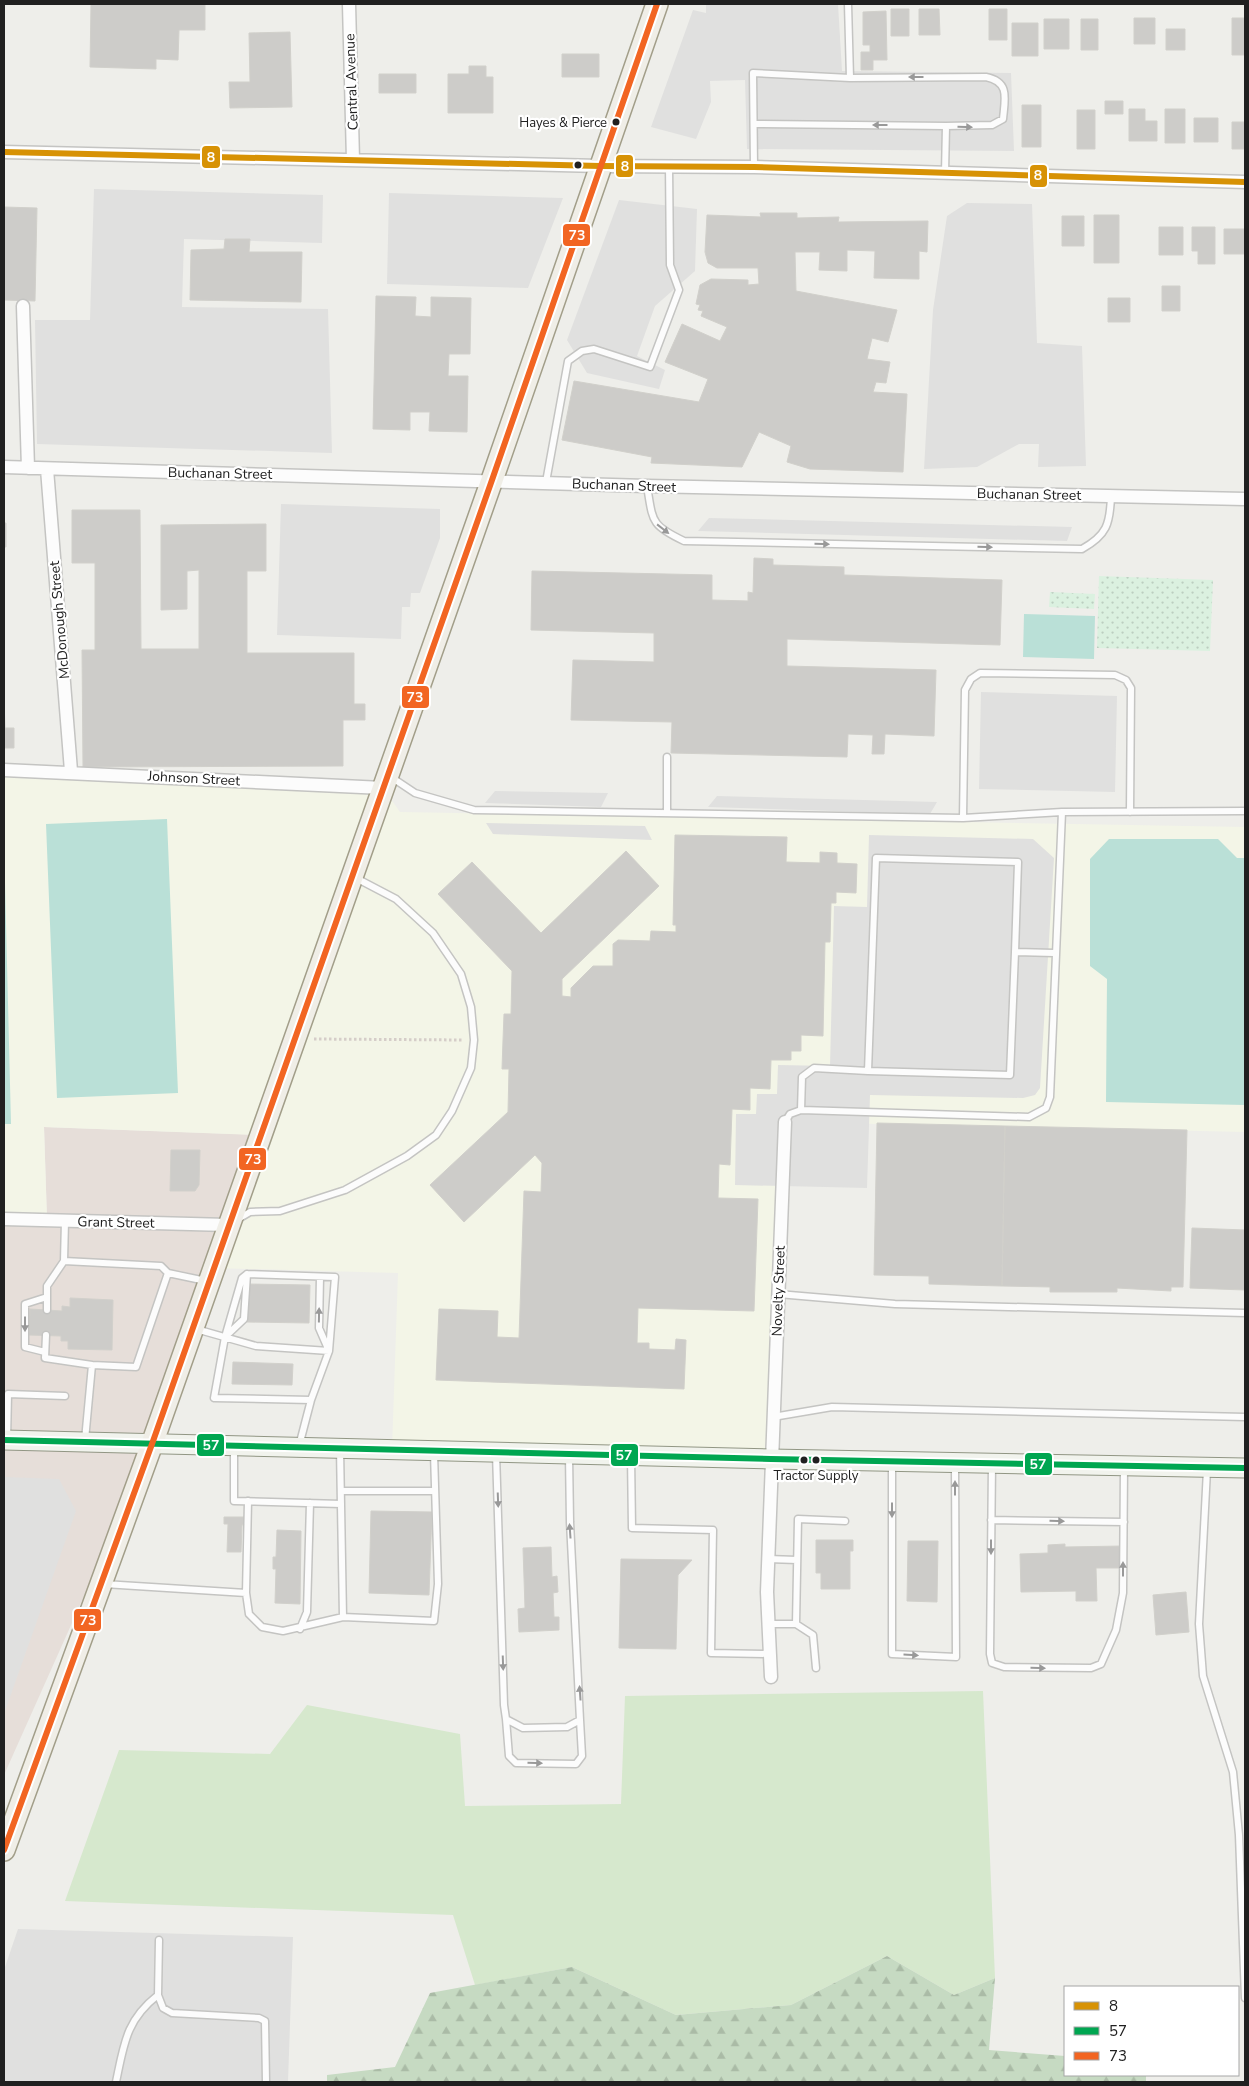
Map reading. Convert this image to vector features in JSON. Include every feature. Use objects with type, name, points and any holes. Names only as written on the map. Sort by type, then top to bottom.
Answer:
[{"type":"main road","points":[[4,1850],[152,1444],[492,480],[657,4]]},
{"type":"main road","points":[[5,1440],[771,1459],[1245,1468]]},
{"type":"street","name":"Central Avenue","points":[[348,4],[353,160]]},
{"type":"street","points":[[4,152],[600,166],[754,167],[1245,182]]},
{"type":"street","points":[[24,306],[28,468]]},
{"type":"street","name":"Buchanan Street","points":[[4,467],[647,486],[1245,499]]},
{"type":"street","name":"McDonough Street","points":[[47,469],[71,771]]},
{"type":"street","name":"Johnson Street","points":[[4,770],[386,781]]},
{"type":"street","name":"Novelty Street","points":[[771,1677],[768,1559],[785,1122]]},
{"type":"street","name":"Grant Street","points":[[4,1219],[228,1225]]},
{"type":"lane","points":[[848,4],[850,78]]},
{"type":"lane","points":[[754,124],[992,125],[1003,119],[1003,87],[998,80],[986,77],[850,78],[752,73],[754,167]]},
{"type":"lane","points":[[944,172],[946,126]]},
{"type":"lane","points":[[546,482],[568,361],[582,350],[594,350],[650,367],[679,290],[670,265],[669,166]]},
{"type":"lane","points":[[647,486],[652,519],[662,530],[684,541],[1082,549],[1098,540],[1110,522],[1112,496]]},
{"type":"lane","points":[[963,818],[965,690],[971,679],[980,673],[1115,675],[1126,680],[1131,688],[1130,812]]},
{"type":"lane","points":[[668,757],[668,814]]},
{"type":"lane","points":[[386,781],[474,810],[963,818],[1062,812],[1245,812]]},
{"type":"lane","points":[[785,1122],[790,1114],[801,1110],[1029,1117],[1046,1108],[1050,1097],[1054,953],[1062,812]]},
{"type":"lane","points":[[801,1110],[802,1077],[814,1068],[868,1071],[1010,1076],[1018,862],[876,858],[868,1071]]},
{"type":"lane","points":[[228,1225],[250,1212],[280,1211],[345,1190],[407,1156],[436,1135],[452,1111],[471,1068],[474,1040],[471,1007],[461,974],[433,933],[396,899],[366,885],[352,875]]},
{"type":"lane","points":[[1015,952],[1054,953]]},
{"type":"lane","points":[[47,1310],[47,1286],[64,1261],[65,1221]]},
{"type":"lane","points":[[64,1261],[161,1266],[168,1272],[208,1282]]},
{"type":"lane","points":[[46,1335],[45,1358],[92,1365],[136,1367],[168,1272]]},
{"type":"lane","points":[[225,1337],[244,1318],[246,1274]]},
{"type":"lane","points":[[299,1447],[312,1400],[329,1351],[335,1278],[246,1274],[242,1278],[225,1337],[214,1398],[312,1400]]},
{"type":"lane","points":[[320,1277],[319,1328],[329,1351]]},
{"type":"lane","points":[[778,1294],[895,1304],[1245,1313]]},
{"type":"lane","points":[[45,1352],[25,1347],[25,1304],[47,1297]]},
{"type":"lane","points":[[193,1328],[256,1346],[329,1351]]},
{"type":"lane","points":[[85,1442],[92,1365]]},
{"type":"lane","points":[[5,1440],[6,1391],[65,1396]]},
{"type":"lane","points":[[773,1417],[832,1407],[1245,1417]]},
{"type":"lane","points":[[234,1446],[234,1501],[341,1504]]},
{"type":"lane","points":[[340,1448],[343,1618]]},
{"type":"lane","points":[[248,1501],[246,1593],[249,1614],[262,1627],[283,1631],[343,1618],[434,1621],[438,1584],[434,1450]]},
{"type":"lane","points":[[496,1452],[506,1720],[509,1756],[516,1763],[576,1764],[582,1756],[570,1522],[569,1454]]},
{"type":"lane","points":[[631,1455],[632,1528],[713,1530],[712,1653],[770,1654]]},
{"type":"lane","points":[[892,1461],[892,1654],[956,1658],[955,1462]]},
{"type":"lane","points":[[992,1463],[990,1654],[992,1663],[1004,1667],[1091,1668],[1101,1664],[1116,1630],[1123,1593],[1124,1465]]},
{"type":"lane","points":[[1207,1466],[1199,1624],[1203,1676],[1233,1772],[1239,1835],[1245,1998]]},
{"type":"lane","points":[[341,1491],[435,1491]]},
{"type":"lane","points":[[300,1628],[307,1612],[310,1503]]},
{"type":"lane","points":[[796,1624],[798,1519],[845,1521]]},
{"type":"lane","points":[[991,1520],[1124,1522]]},
{"type":"lane","points":[[768,1559],[797,1560]]},
{"type":"lane","points":[[101,1584],[125,1587],[246,1593]]},
{"type":"lane","points":[[769,1624],[796,1624],[813,1635],[816,1668]]},
{"type":"lane","points":[[506,1720],[523,1728],[567,1727],[580,1720]]},
{"type":"lane","points":[[159,1940],[158,1995],[163,2008],[172,2013],[259,2018],[265,2021],[266,2082]]},
{"type":"lane","points":[[116,2082],[129,2027],[142,2008],[158,1995]]},
{"type":"path","points":[[311,1039],[474,1040]]},
{"type":"shaded area","points":[[706,4],[838,4],[842,71],[1011,73],[1014,151],[747,149],[745,80],[710,81],[711,102],[696,139],[651,127],[693,10],[706,13]]},
{"type":"shaded area","points":[[94,189],[323,195],[322,243],[184,239],[182,307],[328,309],[332,453],[37,444],[35,320],[90,320]]},
{"type":"shaded area","points":[[389,193],[563,198],[528,288],[387,284]]},
{"type":"shaded area","points":[[619,200],[697,209],[695,271],[655,306],[637,356],[665,370],[659,389],[587,373],[567,340]]},
{"type":"shaded area","points":[[967,203],[1032,204],[1037,343],[1082,346],[1086,466],[1038,467],[1039,444],[1019,444],[977,467],[924,469],[933,310],[947,216]]},
{"type":"shaded area","points":[[281,504],[440,509],[440,538],[420,593],[411,593],[410,607],[402,607],[401,639],[277,635]]},
{"type":"shaded area","points":[[709,518],[1072,527],[1067,541],[698,531]]},
{"type":"shaded area","points":[[1024,614],[1095,616],[1094,659],[1023,657]]},
{"type":"shaded area","points":[[981,692],[1117,696],[1115,792],[979,789]]},
{"type":"shaded area","points":[[4,770],[383,788],[400,812],[1245,827],[1245,1132],[785,1122],[771,1459],[392,1449],[398,1273],[213,1268],[259,1135],[44,1127],[47,1220],[4,1219]]},
{"type":"shaded area","points":[[495,791],[608,793],[601,807],[485,803]]},
{"type":"shaded area","points":[[717,796],[937,802],[930,814],[708,807]]},
{"type":"shaded area","points":[[167,819],[178,1093],[57,1098],[46,824]]},
{"type":"shaded area","points":[[486,823],[645,826],[652,840],[493,834]]},
{"type":"shaded area","points":[[869,835],[1033,839],[1054,858],[1040,1088],[1035,1095],[1023,1098],[870,1095],[867,1188],[735,1185],[736,1114],[756,1114],[757,1094],[777,1094],[778,1065],[830,1066],[834,906],[867,907]]},
{"type":"shaded area","points":[[1109,839],[1218,839],[1237,858],[1245,858],[1245,1105],[1106,1102],[1107,979],[1090,966],[1090,859]]},
{"type":"shaded area","points":[[4,842],[11,1124],[4,1124]]},
{"type":"shaded area","points":[[44,1127],[260,1135],[152,1444],[4,1775],[4,1219],[47,1220]]},
{"type":"shaded area","points":[[4,1477],[59,1479],[76,1511],[4,1714]]},
{"type":"shaded area","points":[[18,1929],[293,1937],[288,2082],[4,2082],[4,1970]]},
{"type":"green space","points":[[1099,576],[1213,580],[1210,651],[1097,648]]},
{"type":"green space","points":[[1050,592],[1095,594],[1094,609],[1049,607]]},
{"type":"green space","points":[[983,1691],[995,1978],[954,1995],[887,1956],[791,2005],[676,2015],[572,1967],[475,1985],[453,1915],[65,1901],[119,1750],[270,1754],[307,1705],[460,1734],[465,1806],[621,1804],[625,1696]]},
{"type":"green space","points":[[887,1956],[954,1995],[995,1978],[989,2050],[1064,2056],[1064,2076],[1146,2076],[1146,2082],[327,2082],[327,2075],[395,2067],[430,1993],[572,1967],[676,2015],[791,2005]]},
{"type":"building","points":[[91,4],[205,4],[205,30],[179,30],[178,60],[156,59],[156,69],[90,67]]},
{"type":"building","points":[[891,9],[909,9],[909,36],[891,36]]},
{"type":"building","points":[[919,9],[939,9],[940,35],[919,35]]},
{"type":"building","points":[[989,9],[1007,9],[1007,40],[989,40]]},
{"type":"building","points":[[886,11],[887,60],[873,60],[873,70],[861,70],[861,52],[870,52],[870,45],[863,45],[863,12]]},
{"type":"building","points":[[1134,18],[1155,18],[1155,44],[1134,44]]},
{"type":"building","points":[[1232,18],[1245,18],[1245,55],[1232,55]]},
{"type":"building","points":[[1044,19],[1069,19],[1069,49],[1044,49]]},
{"type":"building","points":[[1081,19],[1098,19],[1098,50],[1081,50]]},
{"type":"building","points":[[1012,23],[1038,23],[1038,56],[1012,56]]},
{"type":"building","points":[[1166,29],[1185,29],[1185,50],[1166,50]]},
{"type":"building","points":[[290,32],[292,107],[230,108],[229,82],[250,82],[249,33]]},
{"type":"building","points":[[562,54],[599,54],[599,77],[562,77]]},
{"type":"building","points":[[469,66],[486,66],[486,77],[493,77],[493,113],[448,113],[448,74],[469,74]]},
{"type":"building","points":[[379,74],[416,74],[416,93],[379,93]]},
{"type":"building","points":[[1105,101],[1123,101],[1123,114],[1105,114]]},
{"type":"building","points":[[1022,105],[1041,105],[1041,147],[1022,147]]},
{"type":"building","points":[[1129,109],[1145,109],[1145,121],[1157,121],[1157,141],[1129,141]]},
{"type":"building","points":[[1165,109],[1185,109],[1185,143],[1165,143]]},
{"type":"building","points":[[1077,110],[1095,110],[1095,149],[1077,149]]},
{"type":"building","points":[[1194,118],[1218,118],[1218,142],[1194,142]]},
{"type":"building","points":[[1232,122],[1245,122],[1245,149],[1232,149]]},
{"type":"building","points":[[4,207],[37,208],[35,301],[4,300]]},
{"type":"building","points":[[760,213],[797,213],[797,218],[839,217],[838,222],[928,221],[927,252],[919,251],[919,279],[874,278],[875,251],[847,250],[847,271],[819,270],[820,252],[795,252],[796,291],[897,310],[888,342],[872,338],[867,359],[890,362],[886,383],[876,382],[873,392],[907,394],[903,472],[810,469],[787,462],[791,446],[759,432],[742,467],[651,463],[652,457],[562,440],[574,381],[699,402],[708,379],[665,362],[682,324],[720,341],[727,327],[701,316],[703,311],[698,310],[700,305],[696,304],[700,285],[711,279],[748,280],[748,285],[759,284],[758,268],[717,268],[708,263],[705,252],[707,215],[761,217]]},
{"type":"building","points":[[1094,215],[1119,215],[1119,263],[1094,263]]},
{"type":"building","points":[[1062,216],[1084,216],[1084,246],[1062,246]]},
{"type":"building","points":[[1159,227],[1183,227],[1183,255],[1159,255]]},
{"type":"building","points":[[1192,227],[1215,227],[1215,264],[1198,264],[1198,251],[1192,251]]},
{"type":"building","points":[[1224,229],[1245,229],[1245,254],[1224,254]]},
{"type":"building","points":[[225,239],[250,239],[249,252],[302,252],[301,302],[190,300],[191,250],[224,249]]},
{"type":"building","points":[[1162,286],[1180,286],[1180,311],[1162,311]]},
{"type":"building","points":[[376,296],[416,297],[415,316],[431,317],[431,297],[471,298],[470,354],[449,354],[448,376],[468,376],[467,432],[429,431],[430,412],[410,412],[410,430],[373,429]]},
{"type":"building","points":[[1108,298],[1130,298],[1130,322],[1108,322]]},
{"type":"building","points":[[72,510],[140,510],[141,649],[199,649],[199,570],[187,571],[187,609],[161,610],[161,525],[266,524],[266,571],[247,571],[247,653],[354,653],[354,704],[365,704],[365,720],[343,720],[343,766],[83,767],[82,650],[95,650],[95,563],[72,563]]},
{"type":"building","points":[[4,523],[6,523],[6,547],[4,547]]},
{"type":"building","points":[[754,558],[773,559],[773,565],[844,567],[844,575],[1002,580],[1000,645],[787,639],[787,666],[936,670],[934,736],[885,734],[884,754],[872,754],[873,735],[848,734],[847,757],[671,753],[672,722],[571,720],[573,660],[654,662],[654,633],[531,630],[532,571],[712,575],[712,600],[748,601],[748,592],[753,593]]},
{"type":"building","points":[[4,700],[5,728],[14,728],[14,748],[4,748]]},
{"type":"building","points":[[675,835],[787,837],[786,862],[820,863],[820,852],[837,853],[837,863],[857,864],[856,893],[836,892],[836,903],[831,903],[830,942],[825,942],[823,1036],[801,1035],[801,1051],[791,1051],[791,1060],[771,1060],[770,1089],[750,1088],[750,1110],[732,1109],[730,1165],[719,1164],[718,1198],[758,1199],[754,1311],[638,1308],[637,1343],[649,1343],[649,1349],[675,1350],[676,1339],[686,1340],[684,1389],[436,1380],[439,1309],[498,1311],[497,1337],[519,1338],[524,1191],[541,1192],[542,1163],[535,1155],[464,1222],[430,1185],[508,1112],[509,1069],[502,1069],[504,1014],[511,1014],[512,971],[438,894],[472,862],[541,933],[626,851],[659,886],[562,979],[562,996],[571,997],[571,988],[593,966],[613,966],[613,944],[618,940],[650,941],[651,931],[676,932],[676,925],[673,925]]},
{"type":"building","points":[[877,1123],[1005,1126],[1002,1286],[929,1284],[929,1276],[874,1275]]},
{"type":"building","points":[[1005,1126],[1187,1130],[1183,1287],[1171,1287],[1171,1291],[1117,1288],[1117,1292],[1050,1292],[1050,1287],[1002,1286]]},
{"type":"building","points":[[171,1150],[200,1150],[199,1185],[195,1191],[170,1191]]},
{"type":"building","points":[[1192,1228],[1245,1230],[1245,1290],[1190,1288]]},
{"type":"building","points":[[248,1284],[310,1285],[309,1323],[247,1322]]},
{"type":"building","points":[[70,1298],[113,1300],[112,1350],[68,1349],[68,1341],[61,1341],[61,1336],[29,1335],[30,1309],[62,1311],[62,1306],[70,1307]]},
{"type":"building","points":[[233,1362],[293,1364],[292,1385],[232,1384]]},
{"type":"building","points":[[371,1511],[432,1512],[429,1595],[369,1593]]},
{"type":"building","points":[[224,1517],[247,1517],[246,1524],[242,1525],[241,1552],[227,1552],[228,1524],[224,1524]]},
{"type":"building","points":[[277,1530],[301,1531],[300,1604],[275,1603],[276,1569],[273,1569],[273,1557],[276,1557]]},
{"type":"building","points":[[816,1540],[853,1540],[853,1551],[850,1551],[850,1589],[821,1589],[821,1573],[816,1573]]},
{"type":"building","points":[[908,1541],[938,1541],[937,1602],[907,1601]]},
{"type":"building","points":[[1065,1544],[1065,1547],[1123,1546],[1123,1568],[1096,1568],[1097,1601],[1076,1601],[1076,1591],[1021,1592],[1020,1554],[1048,1553],[1048,1545]]},
{"type":"building","points":[[551,1547],[552,1577],[557,1576],[558,1592],[553,1593],[554,1617],[559,1617],[559,1630],[519,1632],[518,1609],[525,1608],[523,1548]]},
{"type":"building","points":[[621,1559],[692,1560],[678,1575],[676,1649],[619,1648]]},
{"type":"building","points":[[1186,1592],[1189,1632],[1156,1635],[1153,1595]]},
{"type":"transit line","name":"73","points":[[4,1850],[152,1444],[492,480],[657,4]]},
{"type":"transit line","name":"8","points":[[4,152],[600,166],[754,167],[1245,182]]},
{"type":"transit line","name":"57","points":[[4,1440],[771,1459],[1245,1468]]},
{"type":"place","name":"Hayes & Pierce","points":[[616,122]]},
{"type":"place","name":"Tractor Supply","points":[[816,1460]]}]
